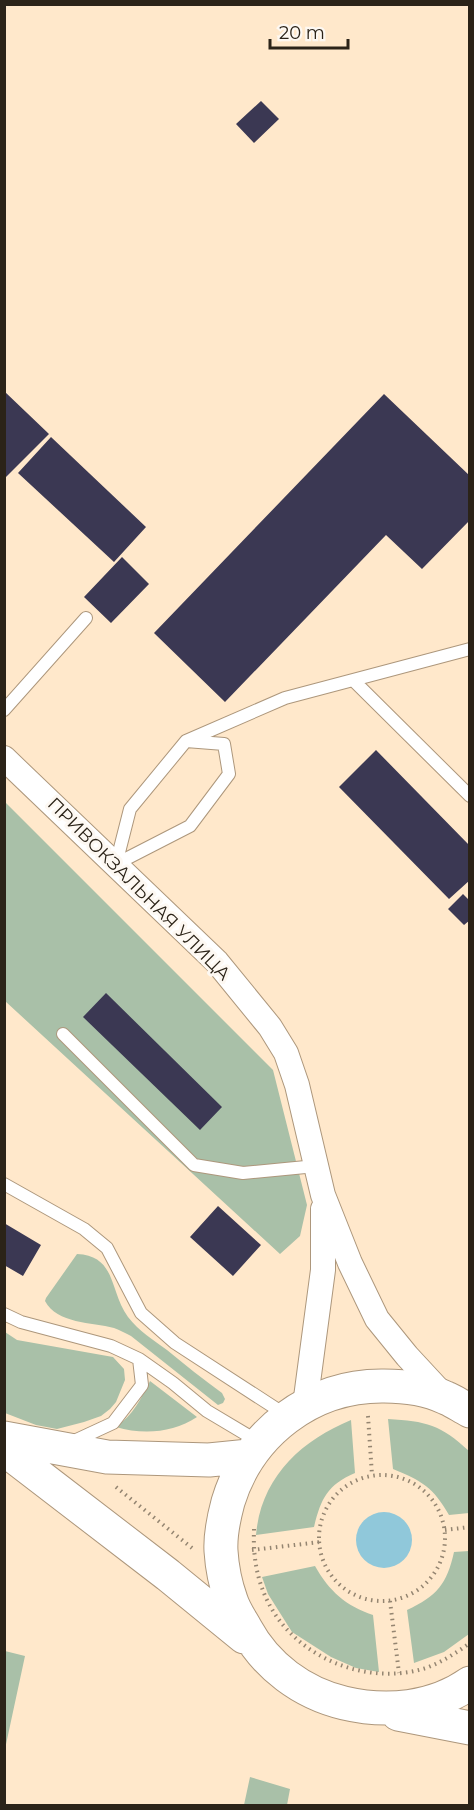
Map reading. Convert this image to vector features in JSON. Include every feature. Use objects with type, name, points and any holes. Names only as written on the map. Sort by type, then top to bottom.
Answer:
[{"type":"main road","points":[[256,1648],[231,1602],[221,1551],[224,1517],[233,1485],[254,1449],[296,1411],[333,1393],[363,1386],[405,1386],[457,1404]]},
{"type":"main road","points":[[4,1438],[107,1457],[209,1460],[254,1449]]},
{"type":"main road","points":[[4,1449],[168,1575],[256,1648],[287,1678],[325,1699],[470,1728]]},
{"type":"main road","points":[[367,1708],[413,1707],[456,1692],[470,1683]]},
{"type":"street","name":"ПРИВОКЗАЛЬНАЯ УЛИЦА","points":[[4,758],[217,962],[270,1028],[285,1053],[297,1085],[323,1195],[350,1263],[377,1319],[407,1356],[457,1404]]},
{"type":"street","name":"ПРИВОКЗАЛЬНАЯ УЛИЦА","points":[[296,1411],[323,1270],[323,1195]]},
{"type":"lane","points":[[4,710],[86,618]]},
{"type":"lane","points":[[116,864],[130,809],[186,741],[285,698],[470,649]]},
{"type":"lane","points":[[353,680],[470,796]]},
{"type":"lane","points":[[116,864],[190,826],[229,774],[224,744],[186,741]]},
{"type":"lane","points":[[63,1034],[194,1165],[243,1173],[316,1166]]},
{"type":"lane","points":[[4,1184],[84,1229],[107,1248],[141,1313],[175,1343],[296,1411]]},
{"type":"lane","points":[[4,1314],[21,1322],[111,1346],[139,1359],[173,1383],[254,1449]]},
{"type":"lane","points":[[58,1448],[113,1423],[142,1385],[139,1359]]},
{"type":"path","points":[[368,1410],[372,1475]]},
{"type":"path","points":[[107,1457],[111,1484],[196,1552],[221,1551]]},
{"type":"path","points":[[372,1475],[397,1476],[420,1487],[437,1506],[445,1530],[445,1550],[438,1569],[425,1585],[409,1596],[390,1601],[369,1599],[350,1592],[335,1579],[324,1562],[320,1542],[321,1523],[328,1506],[339,1492],[354,1481],[372,1475]]},
{"type":"path","points":[[255,1522],[253,1550],[258,1576],[267,1601],[281,1623],[300,1642],[322,1657],[346,1668],[372,1673],[399,1673],[425,1668],[449,1658],[470,1643]]},
{"type":"path","points":[[445,1530],[470,1527]]},
{"type":"path","points":[[253,1550],[320,1542]]},
{"type":"path","points":[[390,1601],[399,1673]]},
{"type":"green space","points":[[4,801],[273,1070],[307,1205],[300,1236],[280,1254],[5,1001]]},
{"type":"green space","points":[[77,1254],[90,1256],[106,1268],[122,1307],[132,1322],[222,1393],[225,1399],[223,1403],[218,1405],[131,1336],[114,1328],[66,1318],[51,1309],[45,1301],[46,1298]]},
{"type":"green space","points":[[5,1332],[17,1340],[113,1357],[124,1369],[125,1380],[116,1402],[101,1416],[57,1429],[36,1425],[5,1413]]},
{"type":"green space","points":[[150,1381],[197,1417],[178,1426],[158,1431],[126,1430],[116,1427],[132,1412]]},
{"type":"green space","points":[[388,1419],[413,1421],[432,1426],[450,1435],[469,1451],[469,1513],[449,1515],[438,1498],[426,1486],[393,1469]]},
{"type":"green space","points":[[351,1420],[355,1473],[338,1483],[327,1494],[319,1508],[314,1527],[256,1535],[259,1515],[266,1496],[286,1464],[315,1439]]},
{"type":"green space","points":[[469,1551],[469,1634],[444,1652],[414,1663],[407,1610],[426,1600],[439,1588],[448,1573],[454,1552]]},
{"type":"green space","points":[[315,1566],[332,1590],[346,1602],[373,1615],[379,1672],[356,1668],[331,1657],[292,1632],[268,1594],[262,1577]]},
{"type":"green space","points":[[4,1651],[25,1656],[5,1749]]},
{"type":"green space","points":[[250,1777],[290,1789],[287,1805],[244,1805]]},
{"type":"water","points":[[384,1512],[395,1514],[404,1520],[410,1529],[412,1540],[410,1551],[404,1560],[395,1566],[384,1568],[373,1566],[364,1560],[358,1551],[356,1540],[358,1529],[364,1520],[373,1514]]},
{"type":"building","points":[[261,101],[279,119],[254,143],[236,124]]},
{"type":"building","points":[[4,391],[49,434],[4,479]]},
{"type":"building","points":[[384,394],[470,476],[470,520],[422,569],[386,535],[225,702],[154,633]]},
{"type":"building","points":[[51,437],[146,527],[114,562],[18,473]]},
{"type":"building","points":[[122,557],[149,584],[111,623],[84,597]]},
{"type":"building","points":[[376,750],[470,846],[470,880],[449,899],[339,787]]},
{"type":"building","points":[[463,894],[470,901],[470,920],[464,925],[448,909]]},
{"type":"building","points":[[106,993],[222,1107],[200,1130],[83,1017]]},
{"type":"building","points":[[218,1206],[261,1245],[233,1276],[190,1237]]},
{"type":"building","points":[[4,1223],[41,1245],[23,1276],[4,1265]]}]
